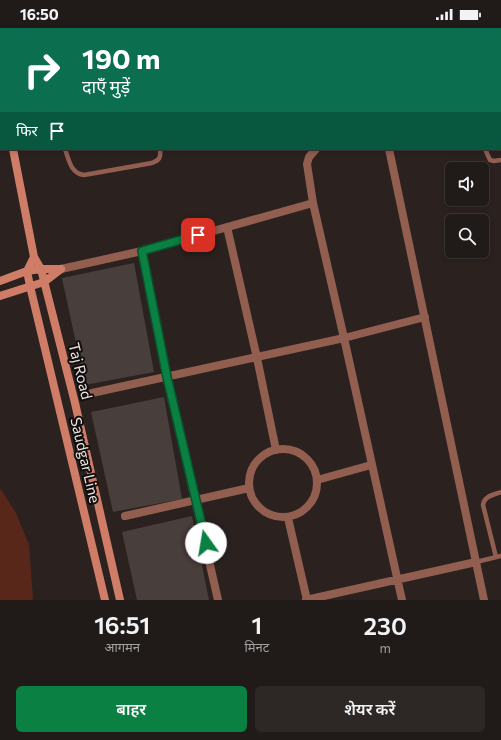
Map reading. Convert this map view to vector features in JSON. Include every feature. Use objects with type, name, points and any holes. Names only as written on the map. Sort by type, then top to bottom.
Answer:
[{"type":"main road","name":"Taj Road","points":[[13,150],[34,257],[41,269],[76,410],[120,600]]},
{"type":"main road","points":[[27,271],[34,257]]},
{"type":"main road","points":[[0,281],[27,271],[61,269]]},
{"type":"main road","points":[[0,296],[44,282],[61,269]]},
{"type":"main road","name":"Saudgar Line","points":[[27,271],[105,600]]},
{"type":"street","points":[[315,150],[309,157],[307,164],[313,203],[402,600]]},
{"type":"street","points":[[392,150],[484,600]]},
{"type":"street","points":[[61,269],[142,251],[313,203]]},
{"type":"street","points":[[226,227],[276,450]]},
{"type":"street","points":[[142,251],[167,377],[218,600]]},
{"type":"street","points":[[92,393],[344,338],[425,317]]},
{"type":"street","points":[[282,448],[295,450],[306,457],[314,467],[318,480],[316,493],[310,505],[300,513],[288,518],[274,517],[262,511],[253,500],[249,488],[250,473],[256,460],[268,452],[276,450],[282,448]]},
{"type":"street","points":[[318,480],[371,465]]},
{"type":"street","points":[[125,516],[249,488]]},
{"type":"street","points":[[288,518],[307,600],[476,562]]},
{"type":"lane","points":[[65,150],[72,167],[76,172],[84,175],[152,163],[160,159],[160,150]]},
{"type":"lane","points":[[485,150],[490,160],[501,160]]},
{"type":"lane","points":[[476,562],[499,556],[484,502],[487,497],[501,492]]},
{"type":"shaded area","points":[[0,488],[16,513],[29,545],[32,600],[0,600]]},
{"type":"building","points":[[134,263],[154,372],[85,385],[62,278]]},
{"type":"building","points":[[164,397],[182,499],[113,512],[91,412]]},
{"type":"building","points":[[192,516],[209,600],[137,600],[122,532]]},
{"type":"route","points":[[198,235],[142,251],[167,377],[206,543]]}]
